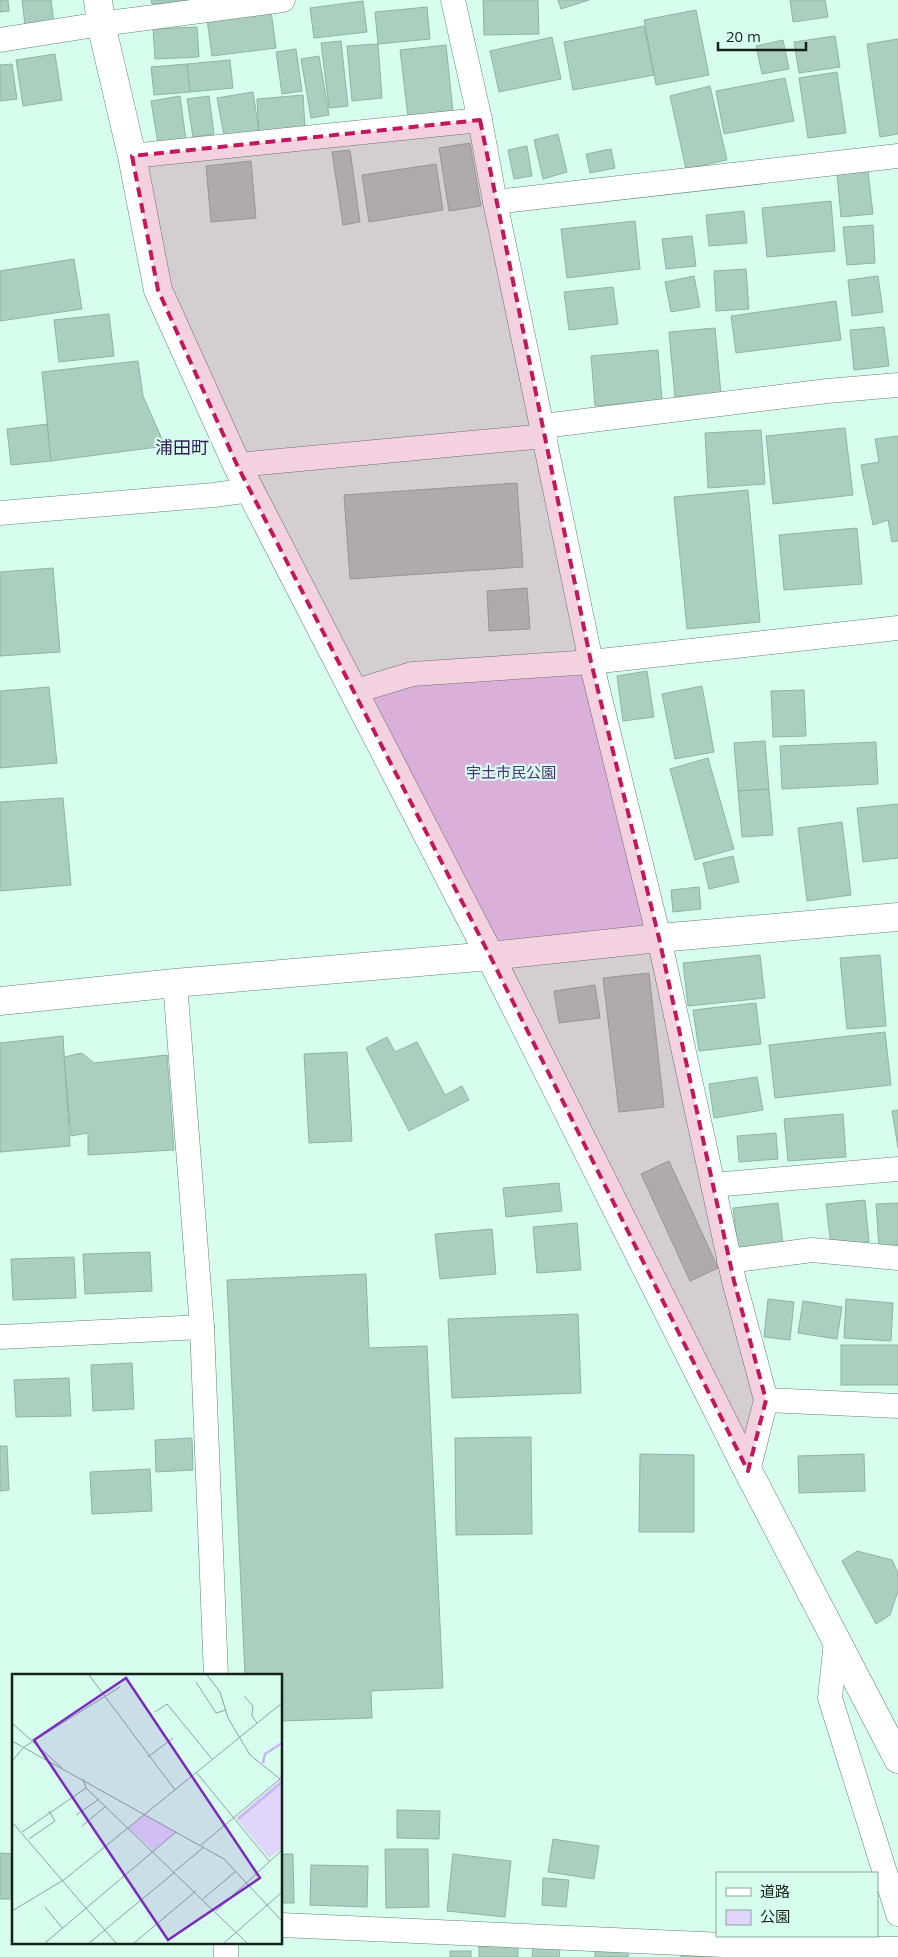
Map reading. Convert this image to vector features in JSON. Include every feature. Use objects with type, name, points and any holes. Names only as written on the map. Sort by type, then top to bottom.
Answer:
[{"type":"street","points":[[0,40],[100,12],[283,0]]},
{"type":"street","points":[[453,0],[480,120],[495,202],[591,662],[659,938],[729,1261],[766,1400],[748,1471]]},
{"type":"street","points":[[100,12],[132,156],[158,290],[237,464],[490,956],[748,1471],[898,1759]]},
{"type":"street","points":[[132,156],[480,120]]},
{"type":"street","points":[[495,202],[898,156]]},
{"type":"street","points":[[237,464],[544,431],[827,391],[898,385]]},
{"type":"street","points":[[0,512],[214,495],[250,490]]},
{"type":"street","points":[[353,692],[412,674],[591,662],[898,628]]},
{"type":"street","points":[[0,1001],[175,983],[490,956],[659,938],[898,917]]},
{"type":"street","points":[[175,983],[202,1327],[216,1674]]},
{"type":"street","points":[[713,1185],[898,1169]]},
{"type":"street","points":[[729,1261],[812,1250],[898,1258]]},
{"type":"street","points":[[0,1337],[202,1327]]},
{"type":"street","points":[[766,1400],[898,1406]]},
{"type":"street","points":[[836,1641],[830,1698],[898,1914]]},
{"type":"street","points":[[282,1925],[758,1946],[898,1950]]},
{"type":"street","points":[[226,1944],[226,1957]]},
{"type":"highlighted area","points":[[480,120],[591,662],[659,938],[734,1281],[766,1400],[748,1471],[490,956],[237,465],[158,290],[132,156]]},
{"type":"green space","name":"宇土市民公園","points":[[591,662],[659,938],[490,956],[353,692]]},
{"type":"building","points":[[0,0],[8,0],[9,11],[0,12]]},
{"type":"building","points":[[22,0],[51,0],[54,23],[25,25]]},
{"type":"building","points":[[151,0],[186,0],[186,1],[152,4]]},
{"type":"building","points":[[483,0],[538,0],[539,34],[484,35]]},
{"type":"building","points":[[558,0],[589,0],[561,9]]},
{"type":"building","points":[[790,0],[825,0],[828,17],[793,22]]},
{"type":"building","points":[[363,1],[367,32],[314,38],[310,8]]},
{"type":"building","points":[[427,7],[430,39],[378,44],[375,12]]},
{"type":"building","points":[[696,10],[709,75],[656,85],[644,20]]},
{"type":"building","points":[[271,11],[276,48],[212,56],[207,19]]},
{"type":"building","points":[[644,26],[654,75],[573,90],[564,42]]},
{"type":"building","points":[[197,27],[199,57],[155,59],[153,29]]},
{"type":"building","points":[[835,36],[840,67],[799,73],[794,42]]},
{"type":"building","points":[[552,37],[561,79],[499,92],[490,51]]},
{"type":"building","points":[[898,39],[898,134],[880,137],[867,44]]},
{"type":"building","points":[[783,40],[789,69],[762,74],[756,46]]},
{"type":"building","points":[[341,41],[348,106],[329,108],[321,43]]},
{"type":"building","points":[[378,44],[382,98],[352,101],[347,46]]},
{"type":"building","points":[[446,45],[453,112],[408,117],[400,50]]},
{"type":"building","points":[[296,49],[302,91],[282,94],[276,52]]},
{"type":"building","points":[[55,54],[62,100],[23,106],[16,60]]},
{"type":"building","points":[[319,56],[329,115],[311,118],[301,59]]},
{"type":"building","points":[[230,60],[233,88],[190,92],[187,64]]},
{"type":"building","points":[[12,64],[17,99],[0,101],[0,65]]},
{"type":"building","points":[[187,64],[190,92],[154,95],[151,67]]},
{"type":"building","points":[[837,72],[846,133],[808,138],[799,78]]},
{"type":"building","points":[[785,78],[794,121],[724,134],[716,91]]},
{"type":"building","points":[[710,86],[727,160],[686,169],[670,96]]},
{"type":"building","points":[[253,92],[259,131],[224,136],[217,98]]},
{"type":"building","points":[[303,95],[305,127],[259,131],[257,99]]},
{"type":"building","points":[[180,96],[186,140],[158,144],[151,101]]},
{"type":"building","points":[[209,96],[214,134],[193,137],[187,99]]},
{"type":"building","points":[[558,134],[567,172],[543,179],[534,140]]},
{"type":"building","points":[[470,143],[481,206],[449,211],[439,148]]},
{"type":"building","points":[[527,146],[532,176],[514,179],[508,150]]},
{"type":"building","points":[[611,149],[615,168],[590,173],[586,154]]},
{"type":"building","points":[[350,150],[360,222],[343,225],[332,152]]},
{"type":"building","points":[[251,161],[256,218],[211,222],[206,166]]},
{"type":"building","points":[[436,164],[443,210],[369,222],[362,175]]},
{"type":"building","points":[[868,171],[873,214],[841,217],[837,174]]},
{"type":"building","points":[[831,201],[835,251],[767,257],[762,208]]},
{"type":"building","points":[[744,211],[747,243],[709,246],[706,215]]},
{"type":"building","points":[[635,221],[640,269],[567,278],[561,229]]},
{"type":"building","points":[[873,225],[875,263],[847,265],[843,227]]},
{"type":"building","points":[[692,236],[696,266],[666,269],[662,239]]},
{"type":"building","points":[[74,259],[82,309],[0,321],[0,271]]},
{"type":"building","points":[[746,269],[749,309],[716,311],[714,271]]},
{"type":"building","points":[[694,276],[700,307],[671,312],[665,282]]},
{"type":"building","points":[[878,276],[883,312],[852,316],[848,280]]},
{"type":"building","points":[[613,287],[618,324],[569,330],[564,292]]},
{"type":"building","points":[[836,301],[841,340],[736,353],[731,316]]},
{"type":"building","points":[[109,314],[114,356],[59,362],[54,320]]},
{"type":"building","points":[[884,327],[889,366],[854,370],[850,330]]},
{"type":"building","points":[[715,328],[721,394],[675,397],[669,332]]},
{"type":"building","points":[[658,350],[662,400],[595,406],[591,356]]},
{"type":"building","points":[[138,361],[143,396],[165,446],[51,461],[42,372]]},
{"type":"building","points":[[47,424],[51,461],[11,465],[7,429]]},
{"type":"building","points":[[845,428],[853,495],[773,504],[766,436]]},
{"type":"building","points":[[761,430],[765,484],[708,488],[705,433]]},
{"type":"building","points":[[898,436],[898,541],[892,542],[888,520],[873,525],[861,465],[879,462],[875,439]]},
{"type":"building","points":[[517,483],[523,567],[350,579],[344,495]]},
{"type":"building","points":[[748,490],[760,622],[687,629],[674,497]]},
{"type":"building","points":[[857,528],[862,584],[784,590],[779,535]]},
{"type":"building","points":[[53,568],[60,652],[0,656],[0,572]]},
{"type":"building","points":[[527,588],[530,629],[489,631],[487,591]]},
{"type":"building","points":[[647,671],[654,717],[623,721],[617,676]]},
{"type":"building","points":[[702,686],[714,752],[675,759],[662,694]]},
{"type":"building","points":[[49,687],[57,763],[0,768],[0,691]]},
{"type":"building","points":[[804,690],[806,736],[773,737],[771,691]]},
{"type":"building","points":[[765,741],[769,789],[738,791],[734,743]]},
{"type":"building","points":[[876,742],[878,784],[782,789],[780,746]]},
{"type":"building","points":[[708,758],[734,849],[695,860],[670,769]]},
{"type":"building","points":[[769,789],[773,835],[742,837],[738,791]]},
{"type":"building","points":[[63,798],[71,885],[0,891],[0,802]]},
{"type":"building","points":[[898,804],[898,858],[863,862],[857,808]]},
{"type":"building","points":[[842,822],[851,895],[807,901],[798,828]]},
{"type":"building","points":[[733,856],[739,882],[709,889],[703,863]]},
{"type":"building","points":[[699,887],[701,909],[673,912],[671,890]]},
{"type":"building","points":[[760,955],[765,998],[688,1006],[683,963]]},
{"type":"building","points":[[880,955],[886,1026],[847,1029],[840,958]]},
{"type":"building","points":[[649,973],[664,1107],[619,1112],[603,978]]},
{"type":"building","points":[[595,985],[600,1018],[559,1023],[554,991]]},
{"type":"building","points":[[756,1003],[761,1044],[699,1051],[693,1010]]},
{"type":"building","points":[[885,1032],[891,1085],[775,1098],[769,1045]]},
{"type":"building","points":[[63,1036],[70,1146],[0,1152],[0,1043]]},
{"type":"building","points":[[387,1037],[395,1052],[417,1042],[445,1095],[462,1086],[469,1100],[409,1131],[366,1048]]},
{"type":"building","points":[[347,1052],[352,1141],[309,1143],[304,1054]]},
{"type":"building","points":[[82,1053],[94,1063],[167,1055],[174,1150],[88,1155],[88,1133],[71,1136],[64,1057]]},
{"type":"building","points":[[757,1077],[763,1110],[714,1118],[709,1084]]},
{"type":"building","points":[[898,1110],[898,1148],[892,1111]]},
{"type":"building","points":[[843,1114],[846,1157],[788,1161],[784,1119]]},
{"type":"building","points":[[776,1133],[778,1159],[739,1162],[737,1136]]},
{"type":"building","points":[[669,1161],[718,1268],[690,1281],[641,1174]]},
{"type":"building","points":[[559,1183],[562,1211],[506,1217],[503,1188]]},
{"type":"building","points":[[865,1200],[869,1242],[831,1246],[826,1204]]},
{"type":"building","points":[[778,1203],[783,1244],[738,1249],[733,1208]]},
{"type":"building","points":[[898,1203],[898,1245],[879,1247],[876,1204]]},
{"type":"building","points":[[577,1223],[581,1270],[537,1273],[533,1227]]},
{"type":"building","points":[[492,1229],[496,1274],[440,1279],[435,1234]]},
{"type":"building","points":[[150,1252],[152,1291],[85,1294],[83,1254]]},
{"type":"building","points":[[74,1257],[76,1298],[13,1300],[11,1259]]},
{"type":"building","points":[[366,1274],[369,1348],[427,1346],[443,1688],[371,1691],[372,1718],[282,1721],[282,1674],[245,1674],[227,1280]]},
{"type":"building","points":[[768,1299],[794,1302],[790,1340],[764,1337]]},
{"type":"building","points":[[846,1299],[893,1303],[891,1341],[844,1338]]},
{"type":"building","points":[[803,1301],[842,1307],[837,1339],[798,1333]]},
{"type":"building","points":[[578,1314],[581,1393],[452,1398],[448,1319]]},
{"type":"building","points":[[841,1345],[898,1345],[898,1385],[841,1385]]},
{"type":"building","points":[[132,1363],[134,1409],[93,1411],[91,1365]]},
{"type":"building","points":[[69,1378],[71,1416],[16,1417],[14,1380]]},
{"type":"building","points":[[531,1437],[532,1534],[456,1535],[455,1438]]},
{"type":"building","points":[[192,1438],[193,1470],[156,1472],[155,1440]]},
{"type":"building","points":[[0,1446],[7,1446],[9,1490],[0,1491]]},
{"type":"building","points":[[640,1454],[694,1455],[694,1532],[639,1532]]},
{"type":"building","points":[[864,1454],[865,1491],[799,1493],[798,1456]]},
{"type":"building","points":[[150,1469],[152,1511],[92,1514],[90,1472]]},
{"type":"building","points":[[857,1551],[892,1560],[898,1573],[898,1591],[890,1615],[876,1624],[842,1561]]},
{"type":"building","points":[[397,1810],[440,1811],[439,1839],[397,1838]]},
{"type":"building","points":[[553,1839],[599,1846],[594,1879],[548,1872]]},
{"type":"building","points":[[385,1849],[428,1849],[429,1907],[386,1908]]},
{"type":"building","points":[[0,1853],[12,1854],[12,1899],[0,1899]]},
{"type":"building","points":[[282,1854],[293,1854],[294,1903],[282,1903]]},
{"type":"building","points":[[453,1854],[511,1861],[505,1917],[447,1911]]},
{"type":"building","points":[[311,1865],[368,1866],[367,1907],[310,1905]]},
{"type":"building","points":[[543,1878],[569,1880],[566,1907],[542,1905]]},
{"type":"building","points":[[479,1946],[518,1946],[518,1957],[479,1957]]},
{"type":"building","points":[[533,1946],[560,1949],[559,1957],[532,1957]]},
{"type":"building","points":[[628,1949],[628,1957],[595,1957],[595,1950]]},
{"type":"building","points":[[681,1949],[721,1950],[721,1957],[681,1957]]},
{"type":"building","points":[[450,1951],[471,1951],[471,1957],[450,1957]]},
{"type":"district","name":"浦田町","points":[[182,447]]}]
